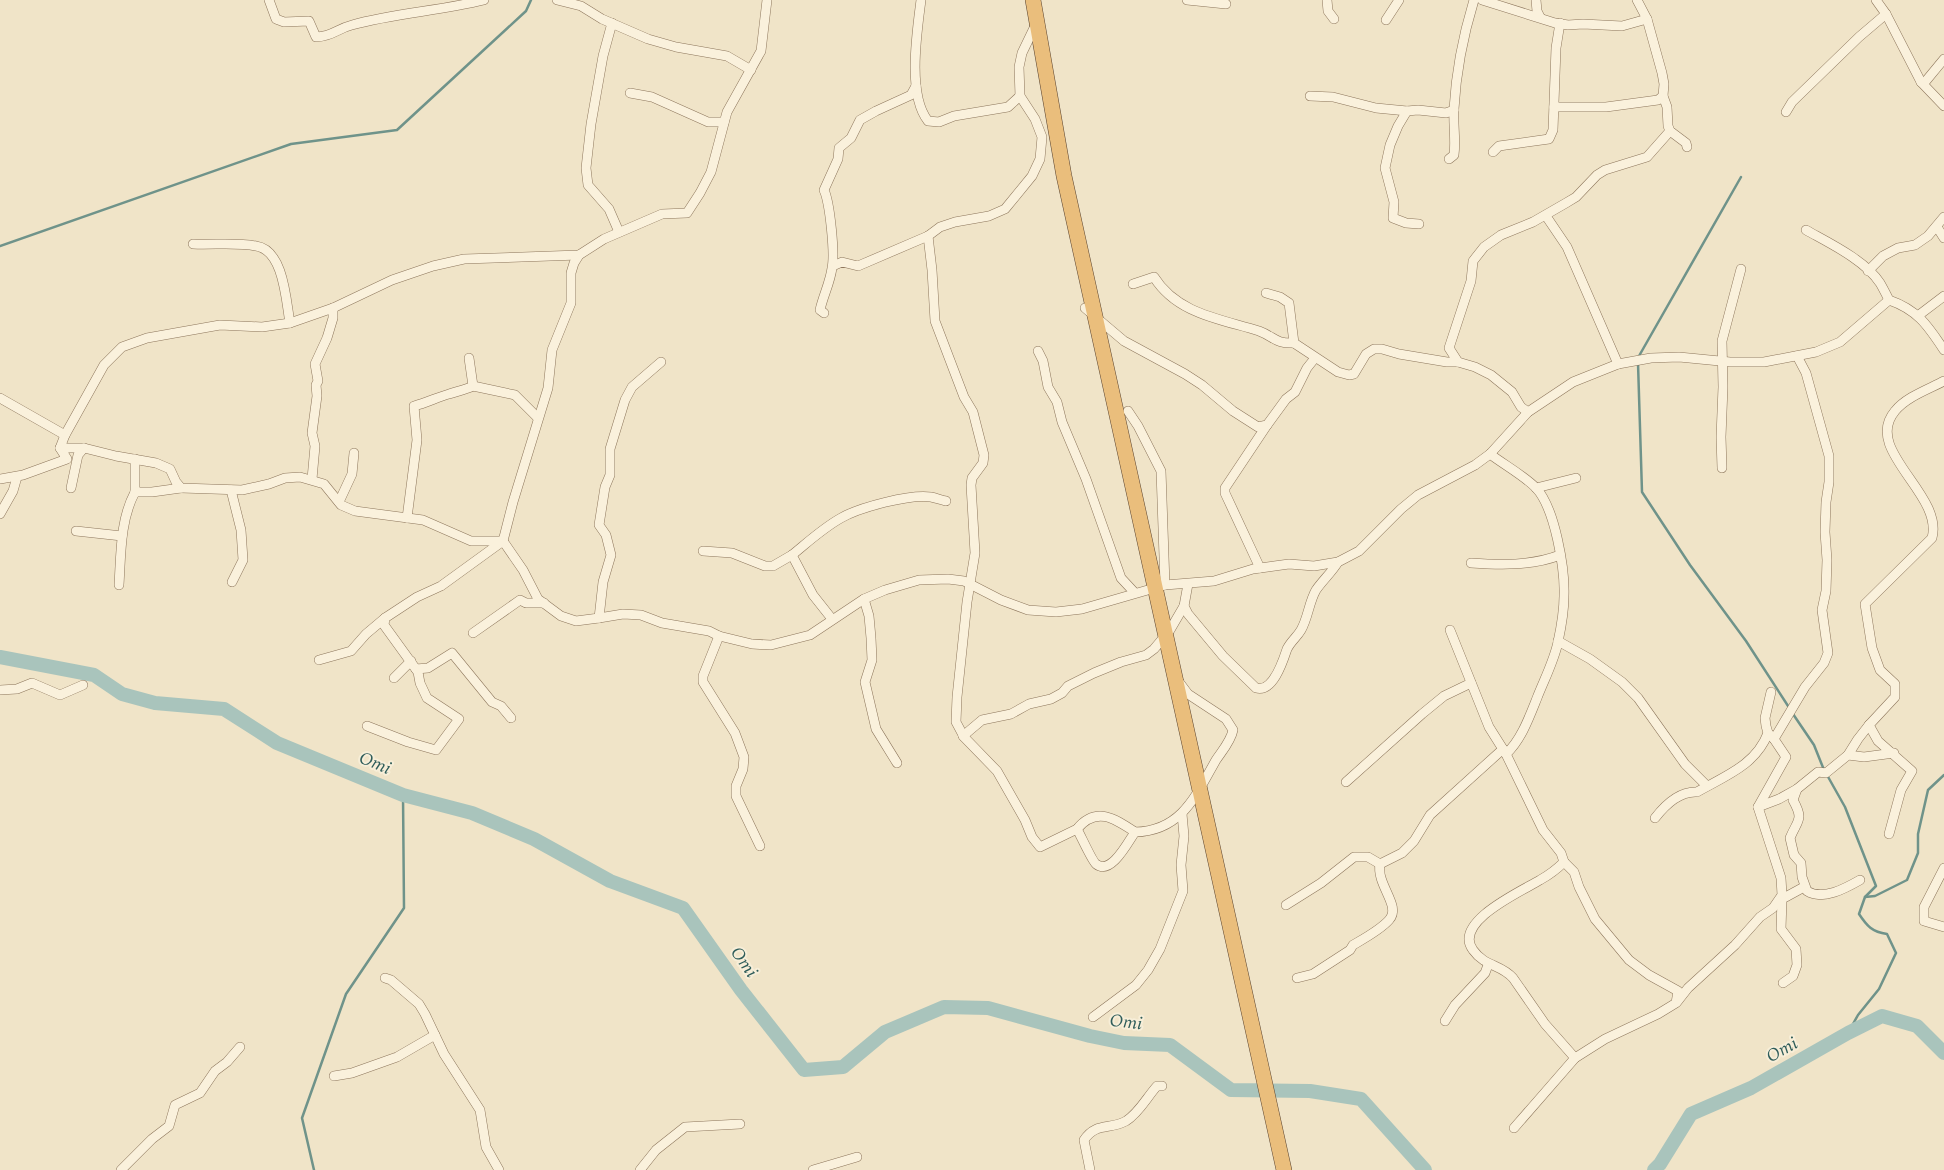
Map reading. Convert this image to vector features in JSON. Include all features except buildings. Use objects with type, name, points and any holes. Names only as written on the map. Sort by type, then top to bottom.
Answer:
[{"type":"highway","points":[[1032,0],[1064,176],[1284,1170]]},
{"type":"street","points":[[269,0],[276,19],[284,22],[309,20],[316,37],[328,36],[350,25],[402,13],[432,10],[484,0]]},
{"type":"street","points":[[557,0],[581,6],[612,23],[648,39],[676,47],[727,56],[751,70]]},
{"type":"street","points":[[318,660],[351,650],[385,618],[416,597],[441,586],[503,541],[548,388],[552,350],[571,303],[571,273],[574,264],[579,255],[619,232],[662,214],[687,213],[711,172],[727,112],[761,51],[767,0]]},
{"type":"street","points":[[921,0],[916,86],[923,115],[928,121],[939,122],[954,116],[1008,107],[1020,96]]},
{"type":"street","points":[[833,266],[842,262],[858,266],[928,236],[940,227],[955,222],[989,216],[1005,209],[1032,176],[1040,159],[1042,137],[1035,119],[1020,96],[1019,67],[1022,53],[1036,24],[1032,0]]},
{"type":"street","points":[[1187,0],[1226,4]]},
{"type":"street","points":[[1327,0],[1328,11],[1334,19]]},
{"type":"street","points":[[1386,20],[1399,0]]},
{"type":"street","points":[[1449,159],[1454,155],[1456,141],[1454,136],[1454,110],[1458,69],[1474,0]]},
{"type":"street","points":[[1482,0],[1560,23],[1622,26],[1647,19]]},
{"type":"street","points":[[1536,0],[1537,11],[1540,17]]},
{"type":"street","points":[[1637,0],[1647,19],[1664,84],[1663,96],[1667,107],[1668,126],[1670,131],[1686,143],[1687,147]]},
{"type":"street","points":[[1876,0],[1886,14],[1921,82],[1944,106]]},
{"type":"street","points":[[1786,112],[1792,102],[1859,37],[1886,14]]},
{"type":"street","points":[[612,23],[603,56],[591,124],[586,168],[588,185],[609,209],[619,232]]},
{"type":"street","points":[[1492,152],[1499,146],[1549,139],[1553,130],[1556,48],[1560,23]]},
{"type":"street","points":[[1921,82],[1925,82],[1944,59]]},
{"type":"street","points":[[824,312],[820,310],[833,266],[828,198],[824,190],[838,159],[839,148],[851,138],[860,120],[911,96],[916,86]]},
{"type":"street","points":[[630,93],[652,97],[708,122],[724,122]]},
{"type":"street","points":[[1310,96],[1333,97],[1376,108],[1446,113],[1454,110]]},
{"type":"street","points":[[1554,107],[1606,107],[1658,100],[1663,96]]},
{"type":"street","points":[[1407,111],[1390,145],[1385,168],[1394,202],[1393,218],[1406,223],[1419,224]]},
{"type":"street","points":[[1458,362],[1449,348],[1471,281],[1473,261],[1484,247],[1501,235],[1546,216],[1576,196],[1597,175],[1616,166],[1647,157],[1670,131]]},
{"type":"street","points":[[1546,216],[1567,247],[1618,364]]},
{"type":"street","points":[[1868,271],[1883,256],[1898,248],[1915,245],[1937,227],[1944,217]]},
{"type":"street","points":[[1937,227],[1944,238]]},
{"type":"street","points":[[1806,230],[1848,254],[1868,271],[1880,282],[1889,300],[1902,304],[1919,316],[1944,350]]},
{"type":"street","points":[[928,236],[935,321],[964,397],[973,412],[984,455],[983,463],[972,478],[971,485],[975,552],[967,602],[956,722],[963,736],[996,772],[1040,848],[1077,829],[1082,823],[1094,816],[1104,816],[1121,822],[1135,832],[1151,830],[1182,814],[1196,795],[1233,730],[1226,719],[1188,694],[1178,682],[1167,655],[1170,630]]},
{"type":"street","points":[[193,244],[258,246],[268,251],[275,258],[284,283],[290,323]]},
{"type":"street","points":[[60,448],[104,365],[122,348],[147,338],[220,326],[262,327],[290,323],[333,308],[392,280],[433,266],[464,259],[579,255]]},
{"type":"street","points":[[1722,468],[1721,437],[1724,387],[1722,340],[1741,269]]},
{"type":"street","points":[[1133,284],[1154,277],[1160,287],[1190,310],[1220,321],[1261,332],[1281,344],[1294,343],[1338,372],[1349,376],[1354,374],[1366,354],[1374,349],[1447,362],[1458,362],[1474,367],[1491,375],[1512,392],[1521,407],[1528,412]]},
{"type":"street","points":[[1266,292],[1280,297],[1289,303],[1294,343]]},
{"type":"street","points":[[1919,316],[1944,296]]},
{"type":"street","points":[[503,541],[523,570],[538,599],[561,616],[576,621],[623,614],[641,615],[662,623],[709,632],[752,644],[771,645],[810,635],[864,599],[885,590],[919,580],[948,579],[964,581],[1028,610],[1056,612],[1082,609],[1134,592],[1165,585],[1214,581],[1260,568],[1288,564],[1314,566],[1338,562],[1359,551],[1401,509],[1418,495],[1475,465],[1490,454],[1528,412],[1573,382],[1618,364],[1651,358],[1764,362],[1816,352],[1840,342],[1889,300]]},
{"type":"street","points":[[312,479],[315,446],[312,434],[318,381],[316,364],[327,338],[333,318],[333,308]]},
{"type":"street","points":[[1085,308],[1124,341],[1185,374],[1246,420],[1258,427],[1267,425]]},
{"type":"street","points":[[1038,351],[1043,361],[1048,387],[1057,402],[1062,422],[1086,479],[1121,578],[1134,592]]},
{"type":"street","points":[[1655,818],[1667,804],[1692,791],[1697,792],[1732,774],[1742,765],[1748,763],[1771,736],[1824,663],[1828,653],[1822,610],[1826,592],[1828,560],[1825,532],[1826,502],[1830,482],[1828,456],[1806,373],[1797,356]]},
{"type":"street","points":[[469,358],[473,386]]},
{"type":"street","points":[[1260,568],[1225,493],[1225,488],[1267,425],[1286,399],[1295,392],[1307,368],[1315,358]]},
{"type":"street","points":[[599,618],[603,582],[611,555],[606,535],[599,525],[605,487],[610,475],[610,449],[625,400],[632,387],[661,362]]},
{"type":"street","points":[[1758,807],[1779,799],[1797,789],[1818,772],[1826,773],[1848,755],[1869,725],[1895,697],[1895,684],[1880,670],[1875,655],[1866,604],[1932,538],[1936,529],[1936,518],[1927,497],[1909,474],[1891,444],[1888,434],[1888,422],[1895,410],[1944,381]]},
{"type":"street","points":[[406,518],[417,440],[414,406],[448,394],[464,391],[473,386],[515,395],[538,418]]},
{"type":"street","points":[[0,398],[65,436]]},
{"type":"street","points":[[1128,411],[1138,426],[1160,471],[1165,585]]},
{"type":"street","points":[[60,448],[84,448],[156,463],[170,469],[181,488]]},
{"type":"street","points":[[0,479],[18,476],[67,459],[60,448]]},
{"type":"street","points":[[71,488],[78,455],[84,448]]},
{"type":"street","points":[[338,502],[352,474],[354,452]]},
{"type":"street","points":[[1380,864],[1402,853],[1414,841],[1430,815],[1504,752],[1516,745],[1532,711],[1558,641],[1564,596],[1560,556],[1550,516],[1536,488],[1490,454]]},
{"type":"street","points":[[119,585],[122,536],[129,504],[135,492],[135,459]]},
{"type":"street","points":[[0,514],[14,491],[18,476]]},
{"type":"street","points":[[135,492],[181,488],[242,490],[285,478],[300,477],[324,484],[341,505],[355,511],[423,520],[471,541],[503,541]]},
{"type":"street","points":[[1536,488],[1576,478]]},
{"type":"street","points":[[231,490],[241,530],[243,560],[232,582]]},
{"type":"street","points":[[703,551],[732,553],[765,566],[773,566],[792,555],[818,533],[842,518],[867,507],[907,498],[930,497],[946,501]]},
{"type":"street","points":[[76,531],[122,536]]},
{"type":"street","points":[[792,555],[813,595],[832,619]]},
{"type":"street","points":[[1471,563],[1514,564],[1560,556]]},
{"type":"street","points":[[1184,606],[1188,614],[1223,656],[1256,688],[1261,689],[1276,675],[1288,647],[1302,629],[1316,590],[1338,562]]},
{"type":"street","points":[[963,736],[982,720],[1011,714],[1029,704],[1051,699],[1062,693],[1068,686],[1094,673],[1146,655],[1154,649],[1170,630],[1184,606],[1188,584]]},
{"type":"street","points":[[864,599],[872,638],[872,660],[865,682],[876,729],[897,763]]},
{"type":"street","points":[[473,633],[520,600],[534,604],[544,603]]},
{"type":"street","points":[[367,726],[408,742],[436,750],[459,719],[427,698],[414,665],[384,625],[385,618]]},
{"type":"street","points":[[1450,630],[1489,727],[1504,752],[1543,830],[1561,853],[1564,862],[1574,872],[1579,887],[1595,919],[1629,960],[1649,975],[1678,990],[1676,1003]]},
{"type":"street","points":[[719,636],[703,676],[703,682],[735,733],[744,757],[743,769],[736,786],[736,796],[760,846]]},
{"type":"street","points":[[1558,641],[1590,659],[1633,692],[1664,732],[1685,764],[1707,786]]},
{"type":"street","points":[[394,678],[414,665],[428,668],[452,653],[492,702],[500,706],[512,718]]},
{"type":"street","points":[[0,690],[17,689],[32,683],[60,695],[83,685]]},
{"type":"street","points":[[1346,782],[1371,761],[1400,732],[1444,696],[1471,683]]},
{"type":"street","points":[[1771,692],[1765,718],[1771,736],[1786,757],[1758,807],[1781,878],[1781,929],[1796,949],[1797,965],[1793,976],[1783,983]]},
{"type":"street","points":[[1869,725],[1878,741],[1912,771],[1902,790],[1889,834]]},
{"type":"street","points":[[1848,755],[1864,757],[1894,754]]},
{"type":"street","points":[[1797,789],[1793,800],[1800,812],[1800,818],[1790,838],[1794,854],[1801,863],[1804,887],[1810,893],[1832,893],[1840,891],[1860,880]]},
{"type":"street","points":[[1093,1017],[1136,984],[1148,970],[1160,950],[1183,890],[1181,865],[1184,836],[1182,814]]},
{"type":"street","points":[[1077,829],[1095,864],[1103,867],[1109,866],[1114,861],[1135,832]]},
{"type":"street","points":[[1286,905],[1321,883],[1354,857],[1368,856],[1380,864]]},
{"type":"street","points":[[1564,862],[1548,875],[1502,901],[1471,929],[1468,939],[1472,949],[1488,965],[1507,971],[1545,1024],[1575,1058]]},
{"type":"street","points":[[1297,978],[1313,974],[1350,950],[1353,945],[1389,920],[1393,913],[1393,906],[1378,873],[1380,864]]},
{"type":"street","points":[[1944,868],[1924,907],[1924,921],[1944,927]]},
{"type":"street","points":[[1514,1128],[1575,1058],[1605,1039],[1658,1014],[1676,1003],[1688,988],[1734,945],[1760,917],[1774,908],[1782,897],[1804,887]]},
{"type":"street","points":[[1444,1021],[1485,973],[1488,965]]},
{"type":"street","points":[[384,978],[391,980],[419,1004],[455,1073],[480,1110],[486,1147],[499,1170]]},
{"type":"street","points":[[334,1076],[352,1073],[397,1057],[436,1035]]},
{"type":"street","points":[[121,1170],[168,1126],[175,1105],[200,1093],[215,1071],[227,1062],[240,1047]]},
{"type":"street","points":[[1090,1170],[1084,1140],[1089,1132],[1097,1128],[1124,1122],[1135,1115],[1157,1086],[1162,1086]]},
{"type":"street","points":[[640,1170],[656,1150],[685,1127],[740,1124]]},
{"type":"street","points":[[813,1170],[857,1158]]},
{"type":"waterway","points":[[0,246],[291,144],[397,130],[526,11],[531,0]]},
{"type":"waterway","points":[[1639,356],[1741,177]]},
{"type":"waterway","points":[[1638,363],[1642,492],[1690,565],[1746,641],[1790,709]]},
{"type":"waterway","name":"Omi","points":[[0,657],[94,675],[122,694],[155,703],[224,709],[277,743],[403,795],[472,813],[534,839],[610,881],[683,908],[741,990],[804,1070],[843,1067],[885,1032],[944,1007],[988,1008],[1090,1036],[1124,1043],[1170,1045],[1231,1090],[1310,1091],[1361,1099],[1425,1170]]},
{"type":"waterway","points":[[1793,714],[1814,745],[1824,770]]},
{"type":"waterway","points":[[1827,775],[1845,807],[1876,886],[1865,897],[1859,914],[1870,928],[1887,934],[1896,953],[1879,989],[1858,1015],[1848,1033]]},
{"type":"waterway","points":[[1865,897],[1875,896],[1907,880],[1918,853],[1918,834],[1928,790],[1944,775]]},
{"type":"waterway","points":[[314,1170],[302,1118],[346,994],[404,908],[403,795]]},
{"type":"waterway","name":"Omi","points":[[1654,1170],[1660,1164],[1691,1114],[1751,1088],[1882,1016],[1917,1026],[1944,1053]]}]
